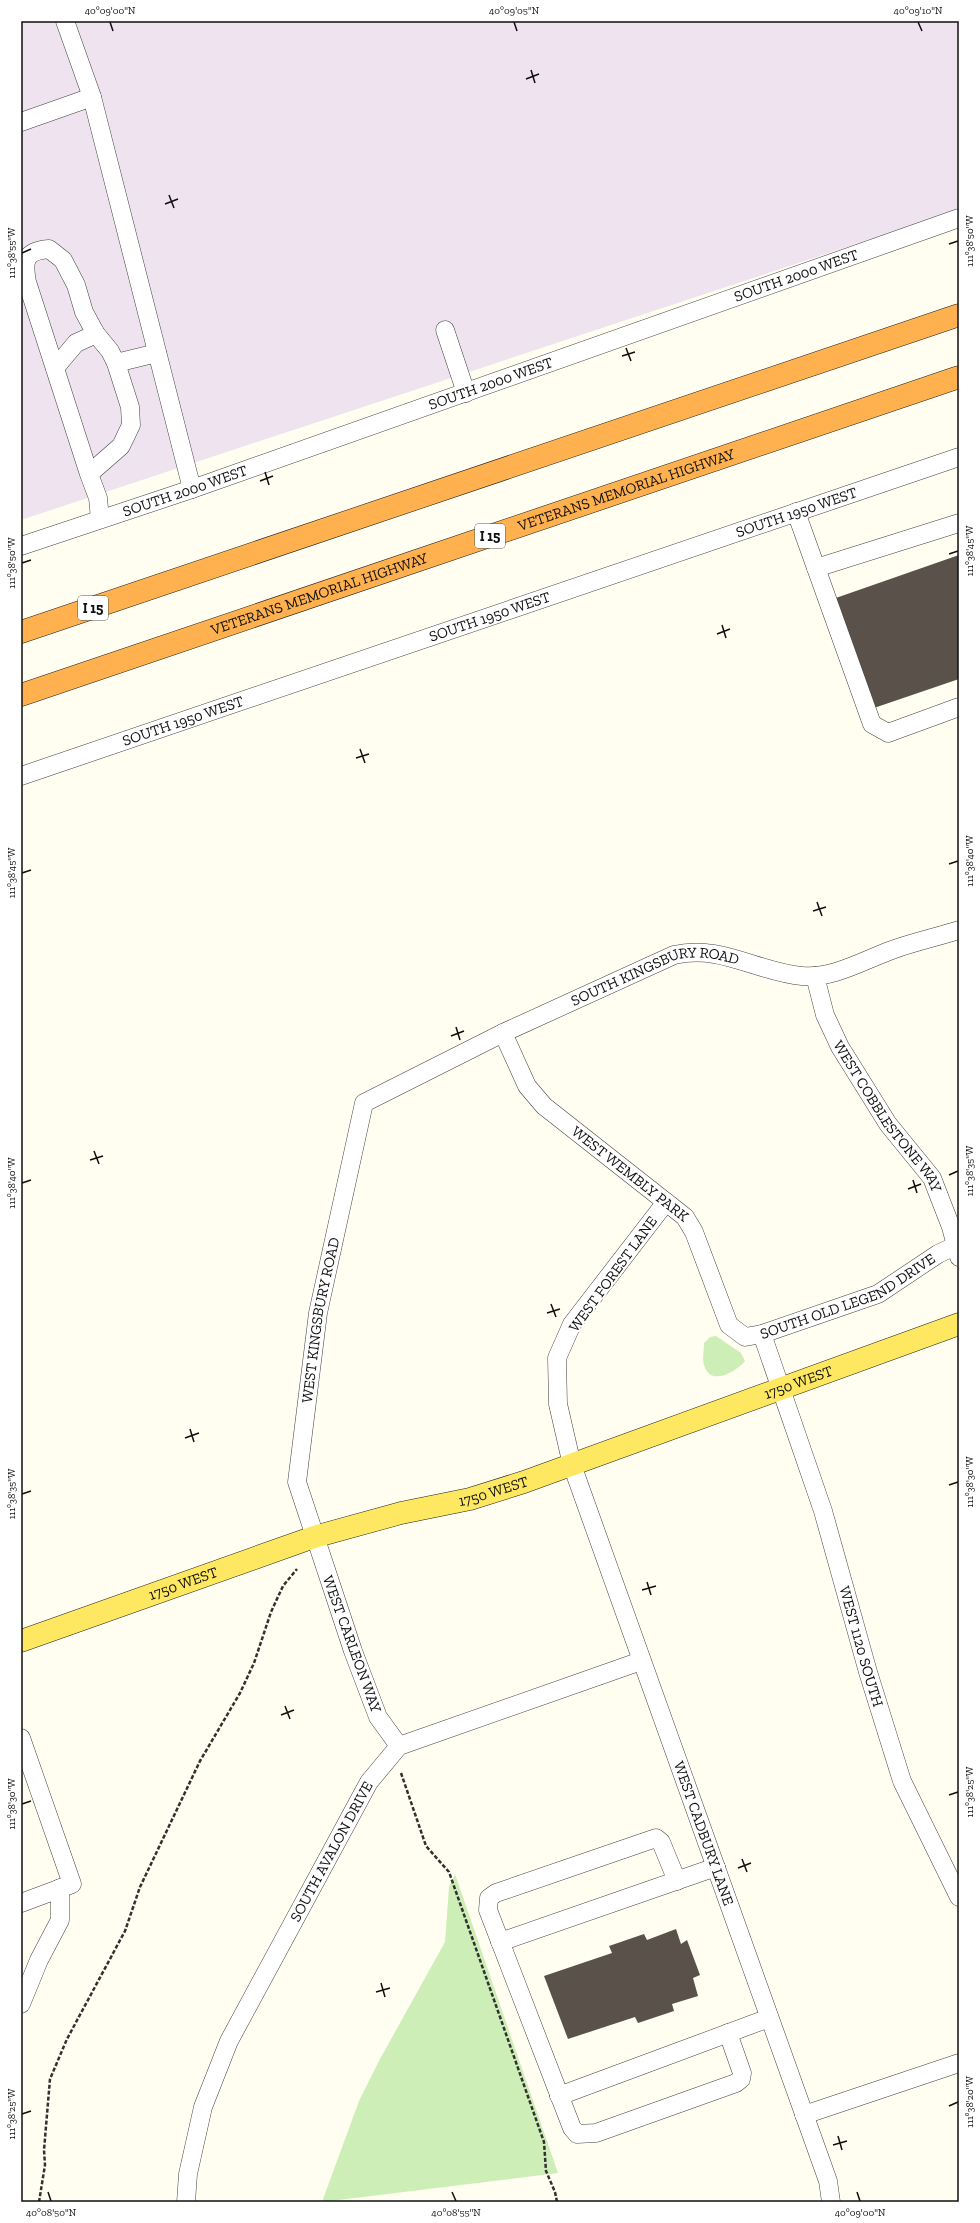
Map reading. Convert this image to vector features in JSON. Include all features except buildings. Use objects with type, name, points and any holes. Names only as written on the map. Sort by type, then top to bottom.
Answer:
[{"type":"highway","name":"I 15","points":[[21,632],[959,314]]},
{"type":"highway","name":"VETERANS MEMORIAL HIGHWAY","points":[[21,695],[959,377]]},
{"type":"main road","name":"1750 WEST","points":[[21,1641],[314,1537],[401,1513],[470,1499],[572,1465],[959,1324]]},
{"type":"street","points":[[65,21],[92,97],[192,489]]},
{"type":"street","points":[[21,122],[92,97]]},
{"type":"street","name":"SOUTH 2000 WEST","points":[[21,546],[192,489],[959,218]]},
{"type":"street","points":[[89,474],[121,446],[131,425],[130,406],[116,362],[110,351],[96,334],[84,312],[76,285],[63,260],[49,249],[37,250],[28,256],[24,266],[27,282],[89,474],[98,498],[100,519]]},
{"type":"street","points":[[445,330],[466,393]]},
{"type":"street","points":[[55,368],[76,343],[96,334]]},
{"type":"street","points":[[116,362],[157,353]]},
{"type":"street","name":"SOUTH 1950 WEST","points":[[21,776],[959,456]]},
{"type":"street","points":[[796,512],[872,724],[888,732],[959,707]]},
{"type":"street","points":[[816,568],[959,523]]},
{"type":"street","name":"SOUTH KINGSBURY ROAD","points":[[364,1103],[503,1033],[655,963],[689,952],[717,953],[783,973],[814,976],[828,974],[893,950],[959,930]]},
{"type":"street","name":"WEST COBBLESTONE WAY","points":[[814,976],[825,1015],[840,1047],[888,1124],[932,1178],[958,1249]]},
{"type":"street","name":"WEST WEMBLY PARK","points":[[503,1033],[527,1086],[544,1106],[685,1217],[694,1232],[725,1317],[734,1331]]},
{"type":"street","name":"WEST KINGSBURY ROAD","points":[[314,1537],[297,1482],[318,1313],[364,1103]]},
{"type":"street","name":"WEST FOREST LANE","points":[[572,1465],[558,1404],[557,1358],[572,1324],[666,1202]]},
{"type":"street","name":"SOUTH OLD LEGEND DRIVE","points":[[734,1331],[745,1337],[762,1334],[878,1294],[921,1264],[958,1249]]},
{"type":"street","points":[[762,1334],[781,1389]]},
{"type":"street","name":"WEST 1120 SOUTH","points":[[781,1389],[823,1511],[868,1672],[902,1781],[959,1898]]},
{"type":"street","name":"WEST CADBURY LANE","points":[[572,1465],[828,2181],[831,2202]]},
{"type":"street","name":"WEST CARLEON WAY","points":[[314,1537],[353,1651],[378,1717],[399,1746]]},
{"type":"street","points":[[399,1746],[641,1661]]},
{"type":"street","points":[[21,1738],[27,1776],[66,1886],[60,1920],[39,1960],[21,2004]]},
{"type":"street","name":"SOUTH AVALON DRIVE","points":[[186,2202],[188,2174],[203,2107],[229,2041],[369,1782],[399,1746]]},
{"type":"street","points":[[677,1881],[661,1842],[656,1838],[496,1893],[489,1898],[488,1910],[559,2096],[572,2128],[577,2134],[586,2135],[736,2083],[741,2079],[742,2073],[728,2033]]},
{"type":"street","points":[[500,1942],[716,1867]]},
{"type":"street","points":[[21,1903],[66,1886]]},
{"type":"street","points":[[559,2096],[769,2018]]},
{"type":"street","points":[[804,2115],[959,2063]]},
{"type":"path","points":[[39,2202],[45,2165],[44,2150],[50,2079],[67,2039],[125,1930],[140,1887],[200,1761],[240,1693],[254,1663],[271,1612],[283,1586],[297,1569]]},
{"type":"path","points":[[401,1773],[426,1846],[449,1872],[544,2142],[546,2172],[555,2192],[557,2202]]},
{"type":"shaded area","points":[[21,21],[959,21],[959,210],[21,520]]},
{"type":"green space","points":[[716,1336],[741,1353],[745,1361],[730,1373],[717,1376],[707,1372],[703,1360],[704,1343],[710,1337]]},
{"type":"green space","points":[[455,1874],[558,2173],[322,2202],[359,2101],[380,2059],[445,1942],[449,1887]]}]
